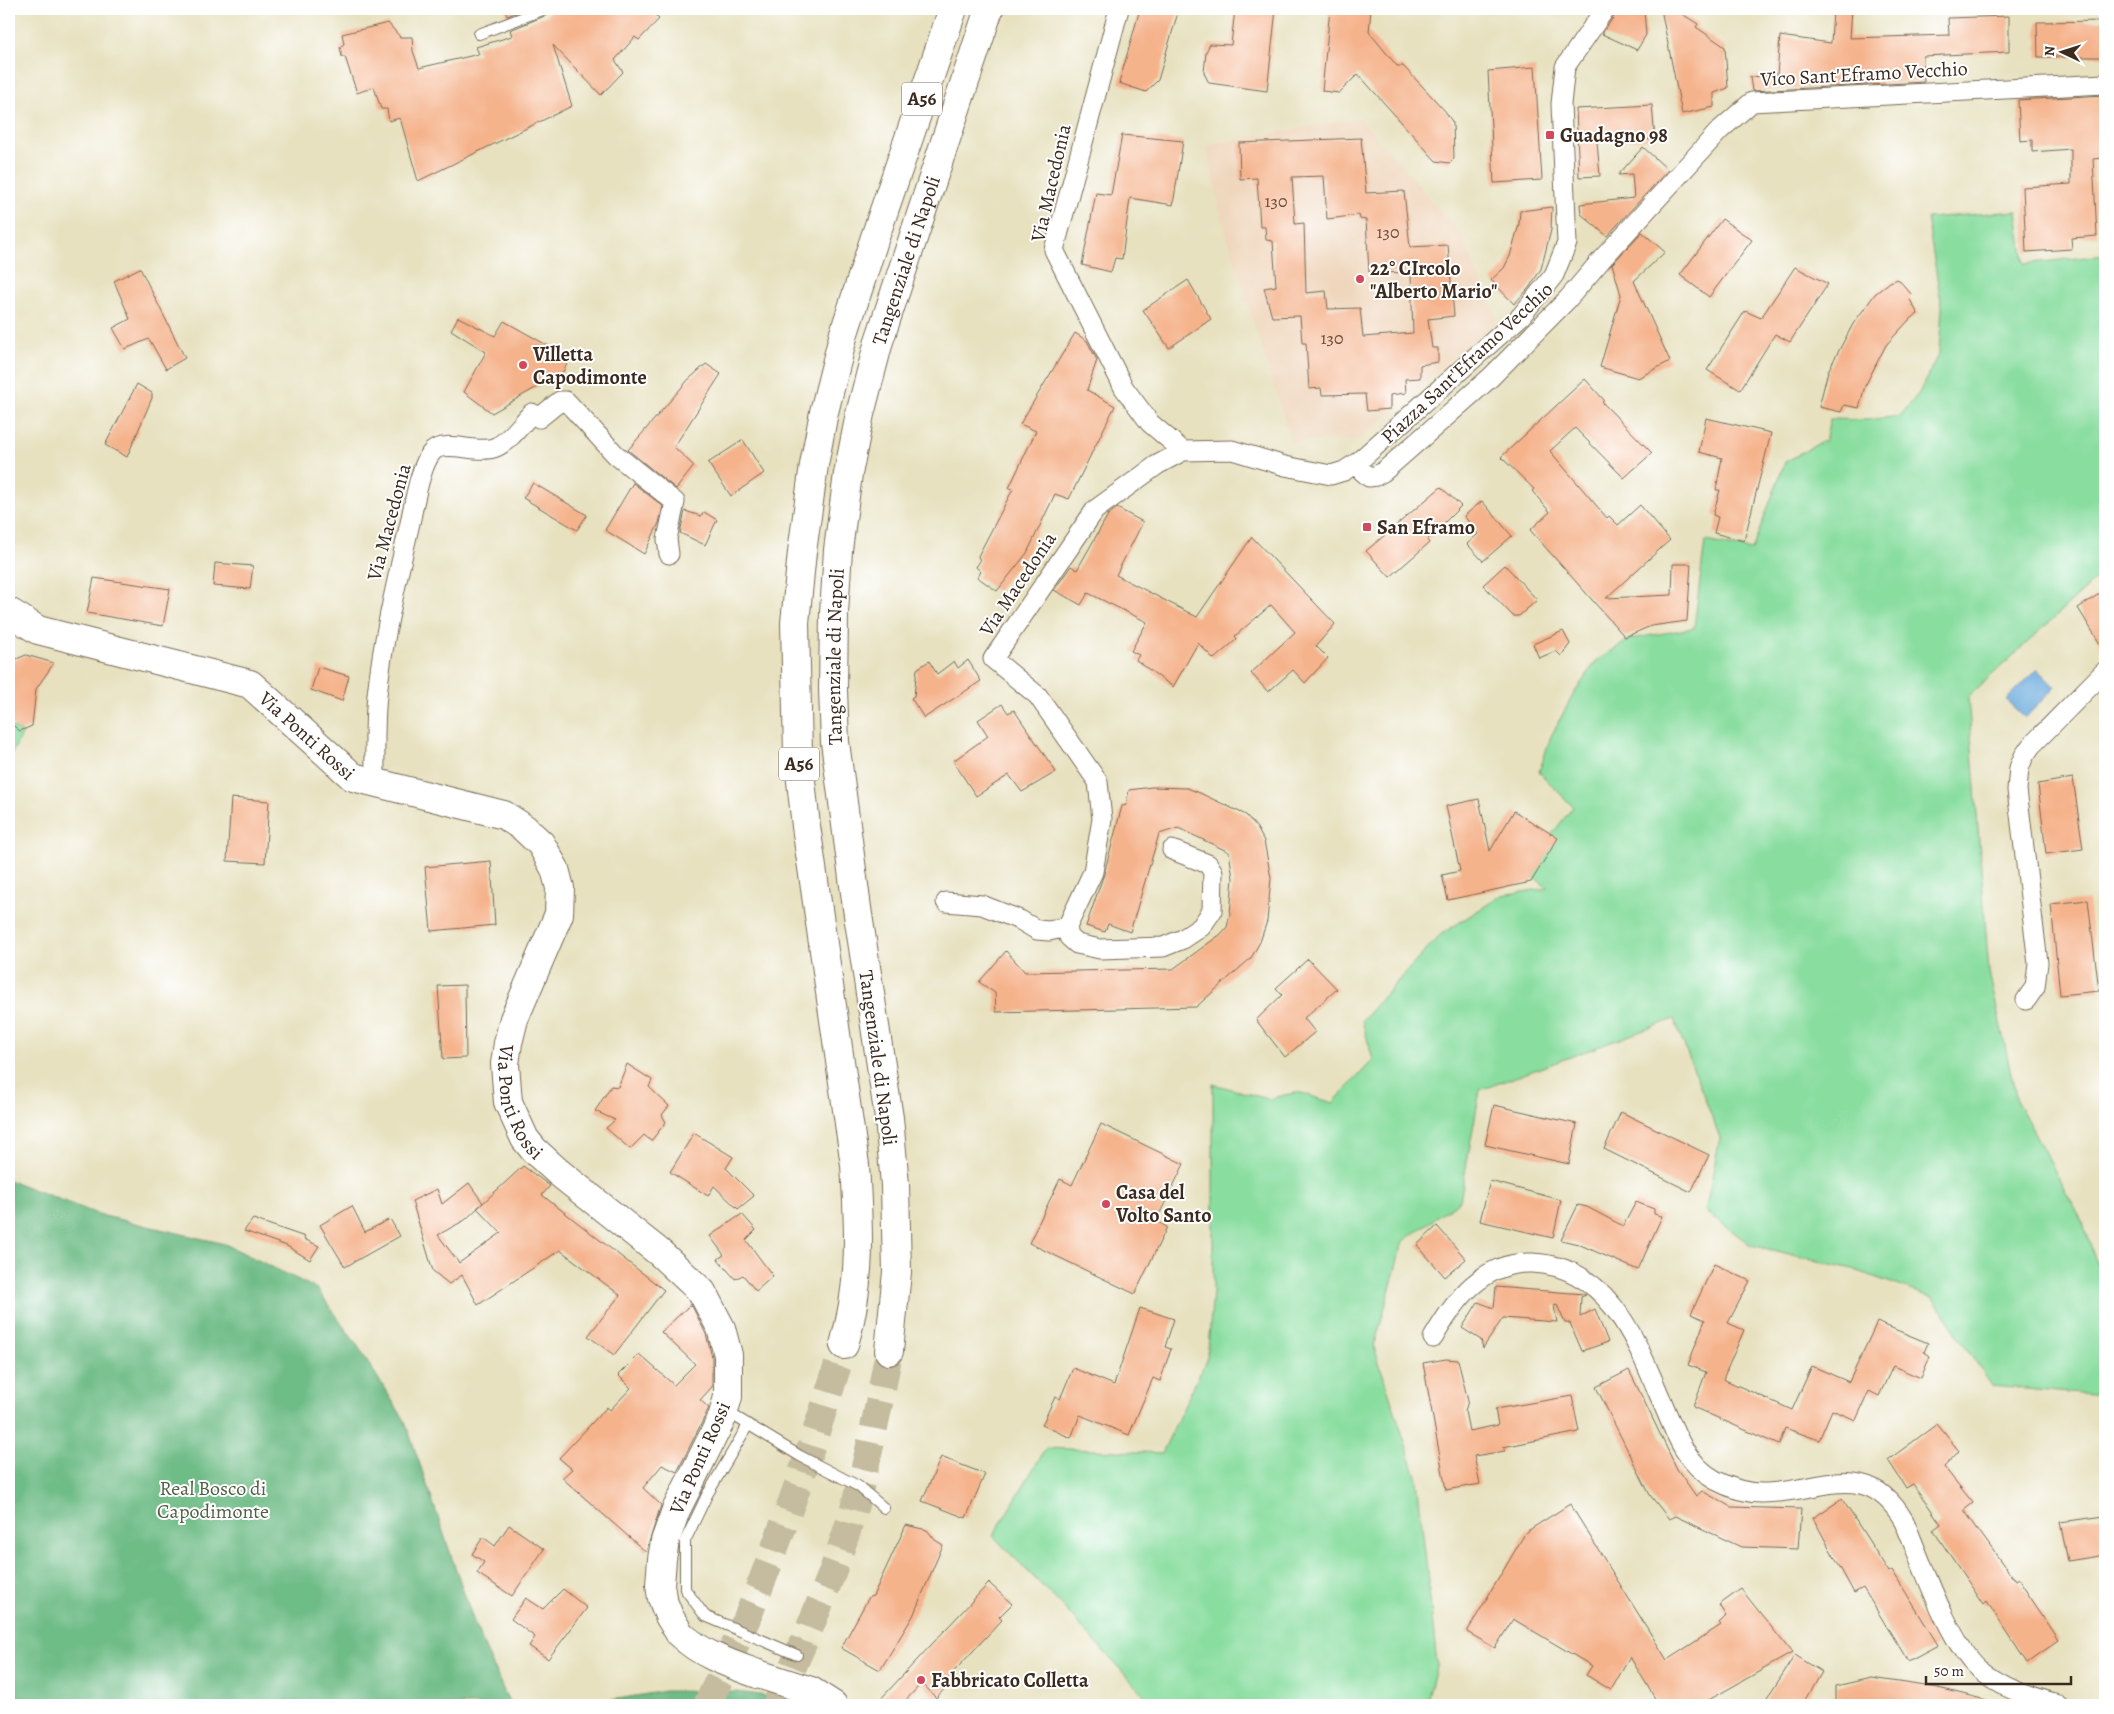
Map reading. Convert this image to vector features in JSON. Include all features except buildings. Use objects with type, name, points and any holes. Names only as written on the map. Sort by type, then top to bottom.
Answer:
[{"type":"main road","name":"Tangenziale di Napoli","points":[[844,1345],[852,1315],[857,1281],[858,1219],[855,1165],[798,754],[795,623],[802,552],[814,465],[824,412],[844,333],[953,9]]},
{"type":"main road","name":"Tangenziale di Napoli","points":[[889,1352],[897,1272],[894,1185],[889,1118],[857,908],[836,742],[833,690],[834,613],[838,550],[848,474],[860,414],[879,341],[989,9]]},
{"type":"main road","name":"Via Ponti Rossi","points":[[9,612],[38,630],[250,684],[353,777],[504,815],[524,828],[541,844],[555,869],[560,888],[559,914],[514,1019],[505,1064],[508,1102],[525,1139],[534,1150],[558,1172],[660,1253],[702,1292],[720,1328],[728,1355],[728,1397],[724,1410],[676,1510],[665,1541],[660,1585],[662,1598],[669,1616],[680,1634],[693,1646],[722,1661],[811,1691],[834,1705]]},
{"type":"street","name":"Via Macedonia","points":[[1119,9],[1054,250],[1124,388],[1150,423],[1183,451]]},
{"type":"street","name":"Via Macedonia","points":[[1067,927],[1092,872],[1102,819],[1098,782],[1038,696],[993,659],[1095,510],[1157,465],[1183,451],[1232,450],[1285,466],[1331,475],[1344,471],[1358,462],[1521,316],[1554,275],[1567,243],[1561,104],[1565,67],[1605,9]]},
{"type":"street","name":"Vico Sant'Eframo Vecchio","points":[[1602,258],[1720,130],[1752,102],[2105,84]]},
{"type":"street","name":"Piazza Sant'Eframo Vecchio","points":[[1358,462],[1362,471],[1369,476],[1376,476],[1384,472],[1491,377],[1568,300],[1602,258]]},
{"type":"street","name":"Via Macedonia","points":[[375,782],[377,695],[394,594],[420,478],[432,452],[437,448],[446,446],[488,450],[497,447],[532,413],[539,418],[560,401],[566,400],[616,455],[675,502],[667,539],[669,554]]},
{"type":"street","points":[[2026,1000],[2035,986],[2038,962],[2018,799],[2019,768],[2031,746],[2105,671]]},
{"type":"street","points":[[946,902],[982,905],[1020,920],[1037,930],[1049,932],[1067,927],[1069,937],[1077,944],[1100,949],[1163,948],[1183,939],[1201,927],[1212,911],[1213,872],[1208,864],[1172,850]]},
{"type":"street","points":[[1432,1338],[1460,1296],[1473,1283],[1490,1272],[1517,1264],[1537,1263],[1556,1267],[1580,1278],[1607,1297],[1617,1311],[1639,1350],[1680,1443],[1689,1458],[1702,1471],[1730,1487],[1754,1492],[1786,1491],[1851,1482],[1872,1487],[1883,1493],[1895,1506],[1904,1521],[1949,1624],[1972,1662],[1995,1681],[2011,1690],[2058,1705]]},
{"type":"lane","points":[[479,34],[545,9]]},
{"type":"lane","points":[[724,1410],[800,1456],[858,1486],[884,1508]]},
{"type":"lane","points":[[748,1425],[707,1495],[685,1541],[685,1589],[705,1616],[797,1655]]},
{"type":"shaded area","name":"22° CIrcolo \"Alberto Mario\"","points":[[1360,118],[1463,238],[1497,320],[1359,440],[1291,441],[1222,220],[1207,145]]},
{"type":"green space","points":[[2017,211],[2024,264],[2105,255],[2105,571],[1968,697],[1989,972],[2017,1101],[2083,1223],[2105,1290],[2105,1362],[2102,1396],[1992,1386],[1933,1298],[1852,1269],[1751,1245],[1705,1211],[1720,1138],[1674,1019],[1480,1090],[1460,1201],[1403,1241],[1374,1347],[1417,1479],[1437,1664],[1426,1705],[1153,1705],[1063,1607],[993,1536],[1046,1448],[1162,1453],[1207,1358],[1213,1293],[1213,1084],[1268,1099],[1298,1092],[1333,1103],[1373,1060],[1362,1020],[1440,935],[1502,895],[1548,888],[1524,870],[1573,807],[1539,772],[1551,736],[1573,695],[1596,661],[1630,639],[1694,628],[1705,541],[1752,550],[1785,462],[1825,440],[1830,419],[1867,420],[1900,416],[1919,393],[1939,353],[1942,307],[1927,218]]},
{"type":"green space","points":[[9,725],[23,733],[9,758]]},
{"type":"green space","name":"Real Bosco di Capodimonte","points":[[9,1180],[100,1215],[225,1244],[317,1289],[359,1348],[405,1421],[475,1625],[510,1705],[9,1705]]},
{"type":"green space","points":[[665,1691],[737,1692],[761,1695],[803,1705],[583,1705]]},
{"type":"water","points":[[2037,669],[2055,687],[2025,718],[2006,700]]},
{"type":"tunnel","points":[[707,1705],[749,1614],[779,1538],[813,1442],[844,1345]]},
{"type":"tunnel","points":[[776,1705],[807,1635],[852,1515],[873,1433],[889,1351]]},
{"type":"place","name":"Guadagno 98","points":[[1550,135]]},
{"type":"place","name":"22° CIrcolo \"Alberto Mario\"","points":[[1360,279]]},
{"type":"place","name":"Villetta Capodimonte","points":[[523,365]]},
{"type":"place","name":"San Eframo","points":[[1367,527]]},
{"type":"place","name":"Casa del Volto Santo","points":[[1106,1204]]},
{"type":"place","name":"Fabbricato Colletta","points":[[921,1680]]}]
